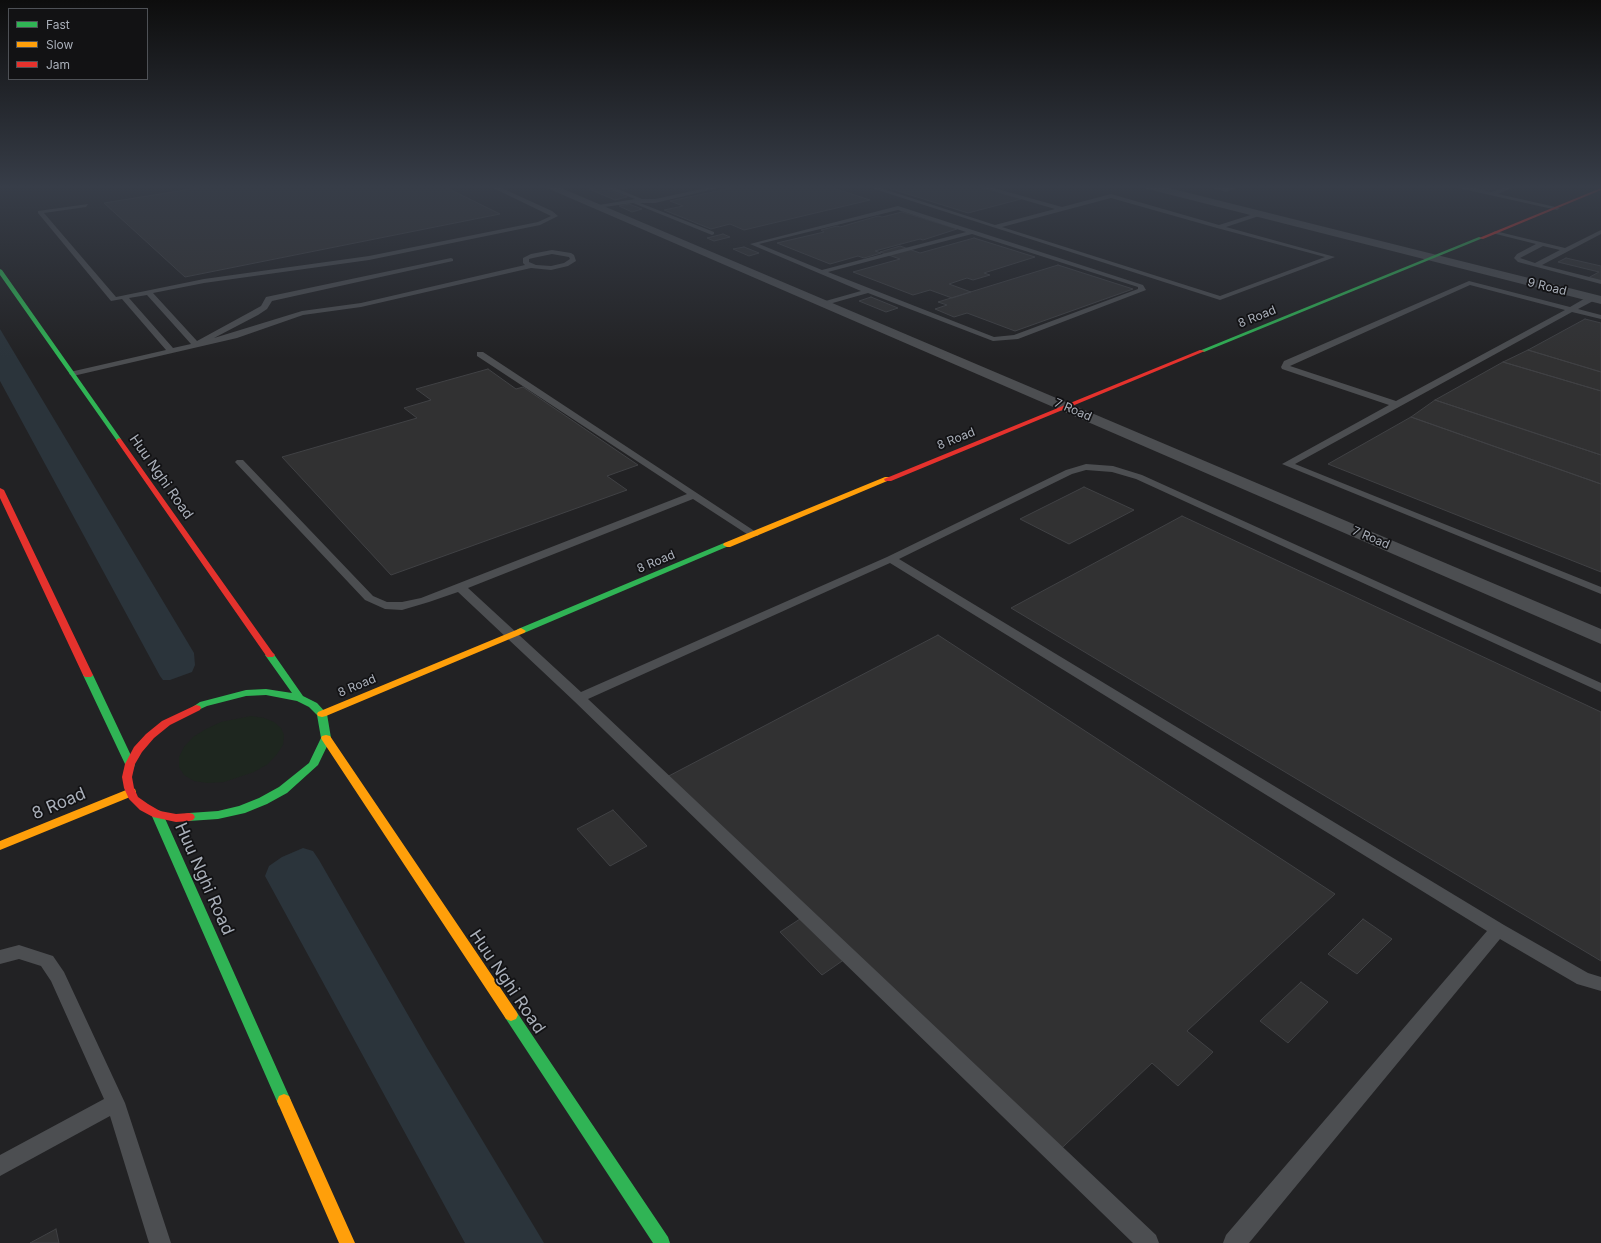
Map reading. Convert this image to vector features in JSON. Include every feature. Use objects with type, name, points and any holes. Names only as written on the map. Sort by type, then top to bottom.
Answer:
[{"type":"main road","name":"8 Road","points":[[322,714],[754,534],[1471,243]]},
{"type":"main road","name":"Huu Nghi Road","points":[[0,271],[300,698]]},
{"type":"main road","points":[[0,490],[130,764]]},
{"type":"main road","points":[[253,693],[285,694],[300,698],[313,705],[322,714],[326,725],[326,738],[313,765],[283,790],[263,801],[241,810],[218,815],[176,818],[157,814],[134,799],[127,777],[130,764],[138,750],[150,736],[166,723],[204,704],[226,697],[253,693]]},
{"type":"main road","name":"Huu Nghi Road","points":[[326,738],[662,1243]]},
{"type":"main road","name":"8 Road","points":[[0,846],[131,792]]},
{"type":"main road","name":"Huu Nghi Road","points":[[157,814],[347,1243]]},
{"type":"street","name":"7 Road","points":[[681,243],[1601,637]]},
{"type":"street","name":"9 Road","points":[[1375,243],[1597,299]]},
{"type":"lane","points":[[66,243],[114,299],[204,281],[369,258],[442,243]]},
{"type":"lane","points":[[757,243],[753,244],[868,291],[993,339],[1015,337],[1142,290],[1141,286],[1006,243]]},
{"type":"lane","points":[[822,272],[931,243]]},
{"type":"lane","points":[[1046,243],[1220,298],[1332,257],[1280,243]]},
{"type":"lane","points":[[1538,243],[1566,250]]},
{"type":"lane","points":[[1534,266],[1580,243]]},
{"type":"lane","points":[[1542,244],[1517,258],[1534,266],[1601,282]]},
{"type":"lane","points":[[73,374],[234,336],[302,313],[374,302],[529,266],[543,268],[559,266],[571,262],[574,257],[566,253],[544,253],[526,258],[526,264],[529,266]]},
{"type":"lane","points":[[196,345],[255,313],[264,307],[269,299],[451,260]]},
{"type":"lane","points":[[1396,404],[1285,367],[1288,363],[1469,283],[1601,317]]},
{"type":"lane","points":[[825,304],[868,291]]},
{"type":"lane","points":[[148,292],[196,345]]},
{"type":"lane","points":[[124,297],[171,350]]},
{"type":"lane","points":[[1597,299],[1572,309],[1287,464],[1601,591]]},
{"type":"lane","points":[[480,354],[754,534]]},
{"type":"lane","points":[[240,462],[369,598],[385,605],[402,606],[425,600],[694,496]]},
{"type":"lane","points":[[579,698],[891,559],[1069,472],[1086,467],[1113,469],[1139,477],[1601,688]]},
{"type":"lane","points":[[891,559],[1498,930],[1583,979],[1601,984]]},
{"type":"lane","points":[[460,587],[509,635],[579,698],[1148,1243]]},
{"type":"lane","points":[[1234,1243],[1498,930]]},
{"type":"lane","points":[[0,957],[19,952],[47,961],[58,977],[115,1103],[160,1243]]},
{"type":"lane","points":[[0,1166],[115,1103]]},
{"type":"shaded area","points":[[0,243],[1601,243],[1601,1243],[0,1243]]},
{"type":"shaded area","points":[[0,329],[194,653],[195,665],[192,672],[170,680],[163,680],[160,676],[0,381]]},
{"type":"shaded area","points":[[251,716],[264,718],[274,722],[281,728],[284,735],[283,745],[268,764],[254,772],[224,782],[208,783],[194,781],[184,775],[179,767],[179,757],[184,747],[193,737],[221,722]]},
{"type":"shaded area","points":[[303,848],[313,851],[319,860],[427,1048],[544,1243],[465,1243],[265,876],[269,866],[282,857]]},
{"type":"building","points":[[148,243],[355,243],[185,277]]},
{"type":"building","points":[[777,243],[905,243],[875,251],[881,253],[864,258],[858,256],[830,264]]},
{"type":"building","points":[[956,243],[990,243],[1035,257],[984,273],[990,275],[973,280],[967,278],[949,284],[971,292],[952,298],[930,290],[913,295],[853,272],[900,259],[880,252],[900,246],[920,253]]},
{"type":"building","points":[[744,247],[759,253],[749,256],[733,249]]},
{"type":"building","points":[[1566,258],[1601,266],[1601,281],[1588,278],[1599,272],[1558,262]]},
{"type":"building","points":[[1058,265],[1133,289],[1015,331],[967,313],[954,317],[935,309],[947,305],[938,302]]},
{"type":"building","points":[[871,297],[898,308],[886,312],[859,301]]},
{"type":"building","points":[[1585,319],[1601,323],[1601,372],[1528,350]]},
{"type":"building","points":[[1528,350],[1601,372],[1601,391],[1503,362]]},
{"type":"building","points":[[1503,362],[1601,391],[1601,455],[1435,400]]},
{"type":"building","points":[[488,369],[516,389],[523,387],[638,465],[607,476],[627,490],[391,575],[282,457],[417,418],[404,408],[431,400],[416,389]]},
{"type":"building","points":[[1435,400],[1601,455],[1601,484],[1411,417]]},
{"type":"building","points":[[1411,417],[1601,484],[1601,572],[1328,464]]},
{"type":"building","points":[[1084,487],[1134,510],[1069,544],[1020,519]]},
{"type":"building","points":[[1182,516],[1601,712],[1601,961],[1011,608]]},
{"type":"building","points":[[938,635],[1335,894],[1187,1031],[1213,1052],[1178,1086],[1152,1063],[1049,1160],[845,959],[822,975],[780,932],[803,917],[663,779]]},
{"type":"building","points":[[613,810],[647,846],[610,866],[577,829]]},
{"type":"building","points":[[1363,919],[1392,939],[1357,974],[1328,954]]},
{"type":"building","points":[[1301,982],[1328,1002],[1288,1043],[1260,1021]]},
{"type":"building","points":[[56,1229],[59,1243],[30,1243]]},
{"type":"traffic: fast","points":[[1202,351],[1469,243]]},
{"type":"traffic: fast","points":[[0,271],[119,440]]},
{"type":"traffic: fast","points":[[521,631],[727,545]]},
{"type":"traffic: fast","points":[[270,655],[300,698]]},
{"type":"traffic: fast","points":[[88,675],[130,764]]},
{"type":"traffic: fast","points":[[189,817],[218,815],[241,810],[263,801],[283,790],[313,765],[326,738],[322,714],[313,705],[300,698],[266,692]]},
{"type":"traffic: fast","points":[[196,708],[204,704],[246,693],[266,692]]},
{"type":"traffic: fast","points":[[157,814],[284,1101]]},
{"type":"traffic: fast","points":[[511,1015],[662,1243]]},
{"type":"traffic: slow","points":[[727,545],[888,479]]},
{"type":"traffic: slow","points":[[322,714],[521,631]]},
{"type":"traffic: slow","points":[[326,738],[511,1015]]},
{"type":"traffic: slow","points":[[0,846],[131,792]]},
{"type":"traffic: slow","points":[[284,1101],[347,1243]]},
{"type":"traffic: jam","points":[[888,479],[1202,351]]},
{"type":"traffic: jam","points":[[119,440],[270,655]]},
{"type":"traffic: jam","points":[[0,490],[88,675]]},
{"type":"traffic: jam","points":[[189,817],[176,818],[157,814],[144,807],[134,799],[129,788],[127,777],[130,764],[138,750],[150,736],[166,723],[196,708]]}]
